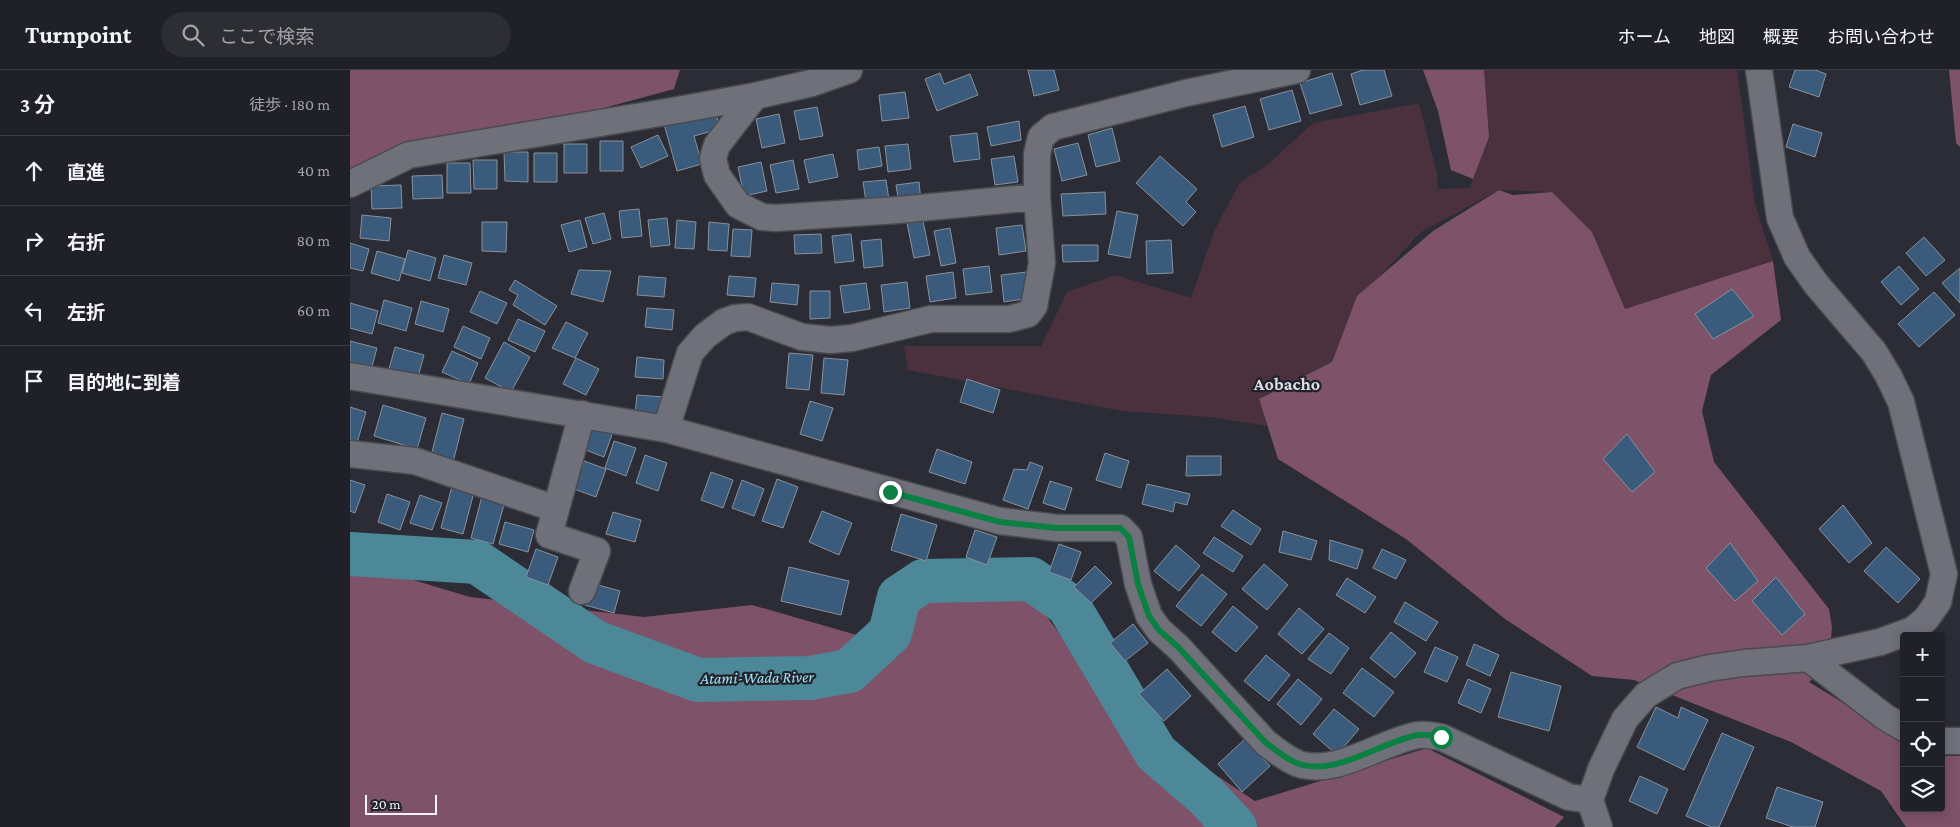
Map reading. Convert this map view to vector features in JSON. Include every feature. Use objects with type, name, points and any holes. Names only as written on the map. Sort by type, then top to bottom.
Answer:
[{"type":"street","points":[[350,184],[409,156],[755,96],[812,83],[849,70]]},
{"type":"street","points":[[666,429],[690,353],[705,336],[724,322],[735,318],[748,317],[802,337],[831,340],[852,338],[932,319],[1009,319],[1028,314],[1034,306],[1042,263],[1037,198],[1037,154],[1041,137],[1053,127],[1186,93],[1238,76],[1297,70]]},
{"type":"street","points":[[1599,827],[1590,800],[1601,769],[1625,719],[1646,695],[1677,676],[1709,668],[1808,658],[1880,642],[1913,630],[1926,619],[1938,602],[1944,574],[1901,402],[1874,352],[1816,284],[1797,257],[1780,218],[1759,70]]},
{"type":"street","points":[[755,96],[718,145],[713,158],[717,175],[738,205],[762,217],[776,218],[898,210],[1037,198]]},
{"type":"street","points":[[350,376],[666,429],[1000,522],[1057,528],[1120,528],[1129,537],[1138,584],[1149,616],[1159,630],[1179,648],[1266,743],[1280,753],[1298,763],[1313,767],[1330,766],[1395,742],[1420,735],[1441,737],[1569,797],[1590,800]]},
{"type":"street","points":[[582,414],[549,535],[597,551],[582,591]]},
{"type":"street","points":[[350,454],[415,461],[556,509]]},
{"type":"street","points":[[1808,658],[1884,717],[1900,726]]},
{"type":"street","points":[[1945,741],[1960,741]]},
{"type":"shaded area","points":[[350,70],[680,70],[674,89],[350,177]]},
{"type":"shaded area","points":[[1423,70],[1484,70],[1489,137],[1473,179],[1451,170],[1438,111]]},
{"type":"shaded area","points":[[1482,70],[1737,70],[1755,204],[1773,261],[1625,309],[1592,232],[1552,192],[1499,190],[1421,232],[1354,304],[1332,362],[1259,399],[1267,426],[1210,417],[1122,411],[908,370],[904,346],[1041,346],[1067,292],[1115,275],[1191,298],[1215,229],[1240,183],[1268,164],[1313,123],[1419,103],[1437,174],[1438,189],[1470,188],[1483,152]]},
{"type":"shaded area","points":[[1949,70],[1960,70],[1960,147],[1956,143]]},
{"type":"shaded area","points":[[1499,190],[1513,195],[1552,192],[1592,232],[1625,309],[1773,261],[1781,320],[1711,375],[1702,411],[1714,462],[1829,609],[1832,627],[1829,665],[1809,682],[1900,738],[1900,812],[1945,812],[1945,756],[1960,756],[1960,827],[1906,827],[1881,791],[1791,742],[1634,680],[1592,676],[1505,619],[1406,539],[1278,459],[1259,399],[1332,362],[1357,296],[1433,231]]},
{"type":"shaded area","points":[[350,561],[470,597],[644,617],[752,605],[881,642],[923,590],[1030,594],[1115,708],[1255,801],[1427,748],[1564,817],[1555,827],[350,827]]},
{"type":"building","points":[[1028,70],[1054,70],[1059,90],[1034,96]]},
{"type":"building","points":[[1363,70],[1384,70],[1392,96],[1360,105],[1351,74]]},
{"type":"building","points":[[1795,70],[1815,70],[1826,74],[1819,97],[1789,87]]},
{"type":"building","points":[[940,73],[944,84],[970,74],[978,95],[937,111],[925,79]]},
{"type":"building","points":[[1332,73],[1342,105],[1310,114],[1300,83]]},
{"type":"building","points":[[1292,90],[1301,121],[1269,130],[1260,99]]},
{"type":"building","points":[[905,92],[909,118],[882,121],[879,95]]},
{"type":"building","points":[[1245,106],[1254,137],[1222,147],[1213,115]]},
{"type":"building","points":[[817,107],[823,136],[800,140],[794,111]]},
{"type":"building","points":[[715,110],[720,129],[694,136],[702,164],[677,171],[664,124]]},
{"type":"building","points":[[779,114],[785,143],[762,148],[756,119]]},
{"type":"building","points":[[1019,121],[1021,140],[991,146],[987,127]]},
{"type":"building","points":[[1793,124],[1822,133],[1815,157],[1786,147]]},
{"type":"building","points":[[1112,128],[1120,161],[1096,167],[1088,135]]},
{"type":"building","points":[[977,133],[980,159],[954,162],[950,136]]},
{"type":"building","points":[[658,135],[668,156],[641,168],[631,147]]},
{"type":"building","points":[[600,141],[623,141],[623,171],[600,171]]},
{"type":"building","points":[[1078,143],[1087,175],[1062,181],[1054,149]]},
{"type":"building","points":[[564,144],[587,144],[587,173],[564,173]]},
{"type":"building","points":[[908,144],[911,169],[888,172],[885,146]]},
{"type":"building","points":[[879,147],[882,166],[859,170],[857,150]]},
{"type":"building","points":[[504,152],[528,152],[528,182],[505,181]]},
{"type":"building","points":[[534,153],[557,153],[557,182],[534,182]]},
{"type":"building","points":[[833,154],[838,177],[809,183],[804,160]]},
{"type":"building","points":[[1014,156],[1018,182],[995,185],[991,159]]},
{"type":"building","points":[[1160,156],[1197,189],[1186,202],[1196,212],[1183,226],[1136,183]]},
{"type":"building","points":[[473,160],[497,160],[497,189],[474,189]]},
{"type":"building","points":[[793,160],[799,189],[776,193],[770,165]]},
{"type":"building","points":[[761,162],[767,191],[744,196],[738,167]]},
{"type":"building","points":[[447,163],[470,163],[471,193],[447,193]]},
{"type":"building","points":[[442,175],[443,198],[413,199],[412,176]]},
{"type":"building","points":[[886,180],[889,200],[866,202],[863,182]]},
{"type":"building","points":[[919,182],[921,202],[899,204],[896,185]]},
{"type":"building","points":[[401,185],[402,208],[372,209],[371,186]]},
{"type":"building","points":[[1105,192],[1106,214],[1063,216],[1061,194]]},
{"type":"building","points":[[639,209],[642,236],[622,238],[619,211]]},
{"type":"building","points":[[1117,211],[1138,215],[1130,258],[1108,254]]},
{"type":"building","points":[[604,213],[611,239],[593,244],[585,218]]},
{"type":"building","points":[[362,215],[391,218],[389,241],[360,238]]},
{"type":"building","points":[[667,218],[670,245],[651,247],[648,220]]},
{"type":"building","points":[[580,220],[587,247],[569,252],[561,225]]},
{"type":"building","points":[[677,220],[696,222],[694,249],[675,248]]},
{"type":"building","points":[[923,221],[930,255],[914,258],[907,223]]},
{"type":"building","points":[[482,222],[507,222],[506,252],[482,251]]},
{"type":"building","points":[[709,222],[729,224],[727,251],[708,250]]},
{"type":"building","points":[[1022,225],[1026,251],[999,255],[996,228]]},
{"type":"building","points":[[950,228],[956,263],[941,266],[934,231]]},
{"type":"building","points":[[733,229],[752,230],[750,257],[731,256]]},
{"type":"building","points":[[821,234],[822,253],[795,254],[794,235]]},
{"type":"building","points":[[851,234],[854,261],[835,263],[832,236]]},
{"type":"building","points":[[1924,237],[1945,260],[1926,276],[1906,253]]},
{"type":"building","points":[[881,239],[883,266],[864,268],[861,241]]},
{"type":"building","points":[[1171,240],[1173,273],[1147,274],[1146,241]]},
{"type":"building","points":[[350,243],[369,249],[363,271],[350,268]]},
{"type":"building","points":[[1062,245],[1098,245],[1098,261],[1063,262]]},
{"type":"building","points":[[408,250],[436,258],[430,281],[402,273]]},
{"type":"building","points":[[377,251],[405,259],[399,281],[371,273]]},
{"type":"building","points":[[444,255],[472,263],[466,285],[438,278]]},
{"type":"building","points":[[989,266],[992,292],[966,295],[963,269]]},
{"type":"building","points":[[1899,266],[1919,289],[1901,305],[1881,282]]},
{"type":"building","points":[[1960,268],[1960,303],[1942,283]]},
{"type":"building","points":[[579,270],[611,271],[603,302],[571,294]]},
{"type":"building","points":[[953,272],[956,298],[930,302],[926,276]]},
{"type":"building","points":[[1027,272],[1030,298],[1004,302],[1001,275]]},
{"type":"building","points":[[639,276],[666,278],[664,297],[637,295]]},
{"type":"building","points":[[729,276],[756,278],[754,297],[727,295]]},
{"type":"building","points":[[515,280],[557,306],[545,325],[513,305],[518,295],[509,290]]},
{"type":"building","points":[[907,282],[910,308],[884,312],[881,285]]},
{"type":"building","points":[[772,283],[799,285],[797,305],[770,302]]},
{"type":"building","points":[[866,283],[870,309],[844,313],[840,286]]},
{"type":"building","points":[[1732,289],[1754,316],[1713,339],[1695,314]]},
{"type":"building","points":[[480,291],[507,303],[497,324],[470,312]]},
{"type":"building","points":[[810,291],[830,291],[830,318],[810,319]]},
{"type":"building","points":[[1934,292],[1955,315],[1919,347],[1898,324]]},
{"type":"building","points":[[384,300],[412,308],[406,331],[378,323]]},
{"type":"building","points":[[421,301],[449,309],[443,332],[415,324]]},
{"type":"building","points":[[350,303],[378,311],[372,334],[350,328]]},
{"type":"building","points":[[647,308],[674,310],[672,330],[645,327]]},
{"type":"building","points":[[518,319],[545,331],[535,352],[508,340]]},
{"type":"building","points":[[566,322],[588,333],[575,358],[552,348]]},
{"type":"building","points":[[463,326],[490,338],[481,359],[454,347]]},
{"type":"building","points":[[350,341],[377,348],[371,370],[350,365]]},
{"type":"building","points":[[504,342],[530,357],[511,392],[485,378]]},
{"type":"building","points":[[395,347],[424,355],[418,377],[389,369]]},
{"type":"building","points":[[452,351],[478,363],[469,384],[442,372]]},
{"type":"building","points":[[789,353],[813,355],[809,390],[786,388]]},
{"type":"building","points":[[637,357],[664,360],[663,379],[635,377]]},
{"type":"building","points":[[576,358],[599,369],[586,395],[563,384]]},
{"type":"building","points":[[824,358],[848,360],[844,395],[821,393]]},
{"type":"building","points":[[967,379],[1000,390],[993,413],[960,402]]},
{"type":"building","points":[[637,395],[664,397],[662,417],[635,414]]},
{"type":"building","points":[[810,401],[833,408],[822,441],[800,434]]},
{"type":"building","points":[[383,405],[426,418],[417,449],[374,436]]},
{"type":"building","points":[[350,407],[366,412],[357,443],[350,441]]},
{"type":"building","points":[[442,413],[464,419],[453,462],[431,456]]},
{"type":"building","points":[[592,421],[614,429],[604,457],[583,449]]},
{"type":"building","points":[[1627,434],[1655,472],[1632,492],[1603,459]]},
{"type":"building","points":[[614,441],[636,448],[626,476],[605,468]]},
{"type":"building","points":[[937,449],[972,462],[965,484],[929,472]]},
{"type":"building","points":[[1105,453],[1129,461],[1121,488],[1096,480]]},
{"type":"building","points":[[645,455],[667,463],[658,491],[636,483]]},
{"type":"building","points":[[1187,456],[1221,456],[1221,475],[1186,476]]},
{"type":"building","points":[[584,461],[606,469],[596,497],[574,489]]},
{"type":"building","points":[[1030,462],[1043,467],[1028,509],[1003,500],[1014,469],[1027,470]]},
{"type":"building","points":[[711,472],[733,480],[723,508],[701,500]]},
{"type":"building","points":[[777,479],[798,487],[783,528],[762,521]]},
{"type":"building","points":[[350,480],[365,485],[355,513],[350,511]]},
{"type":"building","points":[[742,480],[764,489],[754,516],[732,508]]},
{"type":"building","points":[[1050,481],[1072,488],[1065,510],[1043,503]]},
{"type":"building","points":[[1147,484],[1190,494],[1187,505],[1175,502],[1173,512],[1142,504]]},
{"type":"building","points":[[452,486],[474,492],[463,534],[441,528]]},
{"type":"building","points":[[387,494],[410,502],[400,530],[378,522]]},
{"type":"building","points":[[420,495],[442,503],[432,530],[410,523]]},
{"type":"building","points":[[482,496],[505,501],[493,544],[471,538]]},
{"type":"building","points":[[1843,505],[1872,543],[1849,563],[1819,529]]},
{"type":"building","points":[[1233,510],[1261,529],[1251,545],[1221,526]]},
{"type":"building","points":[[822,511],[852,523],[839,555],[809,542]]},
{"type":"building","points":[[613,512],[641,520],[635,542],[606,534]]},
{"type":"building","points":[[901,514],[937,525],[926,561],[891,550]]},
{"type":"building","points":[[505,522],[534,530],[528,552],[499,544]]},
{"type":"building","points":[[975,530],[997,537],[987,565],[966,557]]},
{"type":"building","points":[[1283,531],[1317,541],[1311,560],[1279,552]]},
{"type":"building","points":[[1214,537],[1243,556],[1233,572],[1203,553]]},
{"type":"building","points":[[1330,540],[1363,550],[1357,569],[1329,560]]},
{"type":"building","points":[[1730,543],[1758,581],[1735,601],[1706,568]]},
{"type":"building","points":[[1059,544],[1081,552],[1071,580],[1049,572]]},
{"type":"building","points":[[1176,545],[1200,566],[1179,591],[1154,571]]},
{"type":"building","points":[[1886,547],[1920,579],[1898,603],[1864,571]]},
{"type":"building","points":[[536,549],[558,557],[548,585],[526,577]]},
{"type":"building","points":[[1382,549],[1406,560],[1396,579],[1373,568]]},
{"type":"building","points":[[1264,564],[1288,585],[1267,610],[1242,589]]},
{"type":"building","points":[[1095,566],[1112,583],[1091,603],[1074,587]]},
{"type":"building","points":[[789,567],[849,581],[841,615],[781,601]]},
{"type":"building","points":[[1202,574],[1227,594],[1201,626],[1176,606]]},
{"type":"building","points":[[1776,577],[1805,614],[1782,635],[1752,601]]},
{"type":"building","points":[[1347,578],[1376,597],[1365,613],[1336,595]]},
{"type":"building","points":[[591,583],[620,591],[614,613],[585,605]]},
{"type":"building","points":[[1405,602],[1438,622],[1426,641],[1394,622]]},
{"type":"building","points":[[1233,606],[1258,627],[1236,652],[1212,632]]},
{"type":"building","points":[[1299,608],[1324,629],[1302,654],[1278,634]]},
{"type":"building","points":[[1133,624],[1148,643],[1125,661],[1110,643]]},
{"type":"building","points":[[1391,632],[1416,653],[1395,678],[1370,658]]},
{"type":"building","points":[[1329,633],[1349,648],[1331,674],[1308,659]]},
{"type":"building","points":[[1474,644],[1499,655],[1490,676],[1466,665]]},
{"type":"building","points":[[1435,647],[1458,657],[1447,682],[1424,672]]},
{"type":"building","points":[[1266,655],[1290,675],[1269,701],[1244,681]]},
{"type":"building","points":[[1362,668],[1394,692],[1374,717],[1343,693]]},
{"type":"building","points":[[1167,669],[1191,696],[1164,721],[1139,694]]},
{"type":"building","points":[[1511,672],[1561,686],[1549,731],[1498,717]]},
{"type":"building","points":[[1298,679],[1322,699],[1301,725],[1277,704]]},
{"type":"building","points":[[1468,679],[1491,689],[1481,713],[1458,703]]},
{"type":"building","points":[[1656,707],[1678,718],[1681,707],[1708,720],[1684,770],[1637,747]]},
{"type":"building","points":[[1334,709],[1359,729],[1337,755],[1313,734]]},
{"type":"building","points":[[1722,733],[1754,747],[1719,827],[1711,827],[1686,816]]},
{"type":"building","points":[[1245,739],[1270,766],[1242,792],[1218,764]]},
{"type":"building","points":[[1640,776],[1668,789],[1657,814],[1629,801]]},
{"type":"building","points":[[1777,787],[1823,802],[1815,827],[1793,827],[1766,818]]},
{"type":"waterway","name":"Atami-Wada River","points":[[350,554],[477,562],[595,642],[698,680],[810,678],[849,671],[890,633],[899,597],[923,581],[1031,579],[1068,605],[1156,753],[1206,796],[1235,827]]},
{"type":"district","name":"Aobacho","points":[[1287,384]]},
{"type":"route","points":[[890,492],[1000,522],[1057,528],[1120,528],[1129,537],[1138,584],[1149,616],[1159,630],[1179,648],[1266,743],[1298,763],[1313,767],[1330,766],[1395,742],[1420,735],[1441,737]]}]
